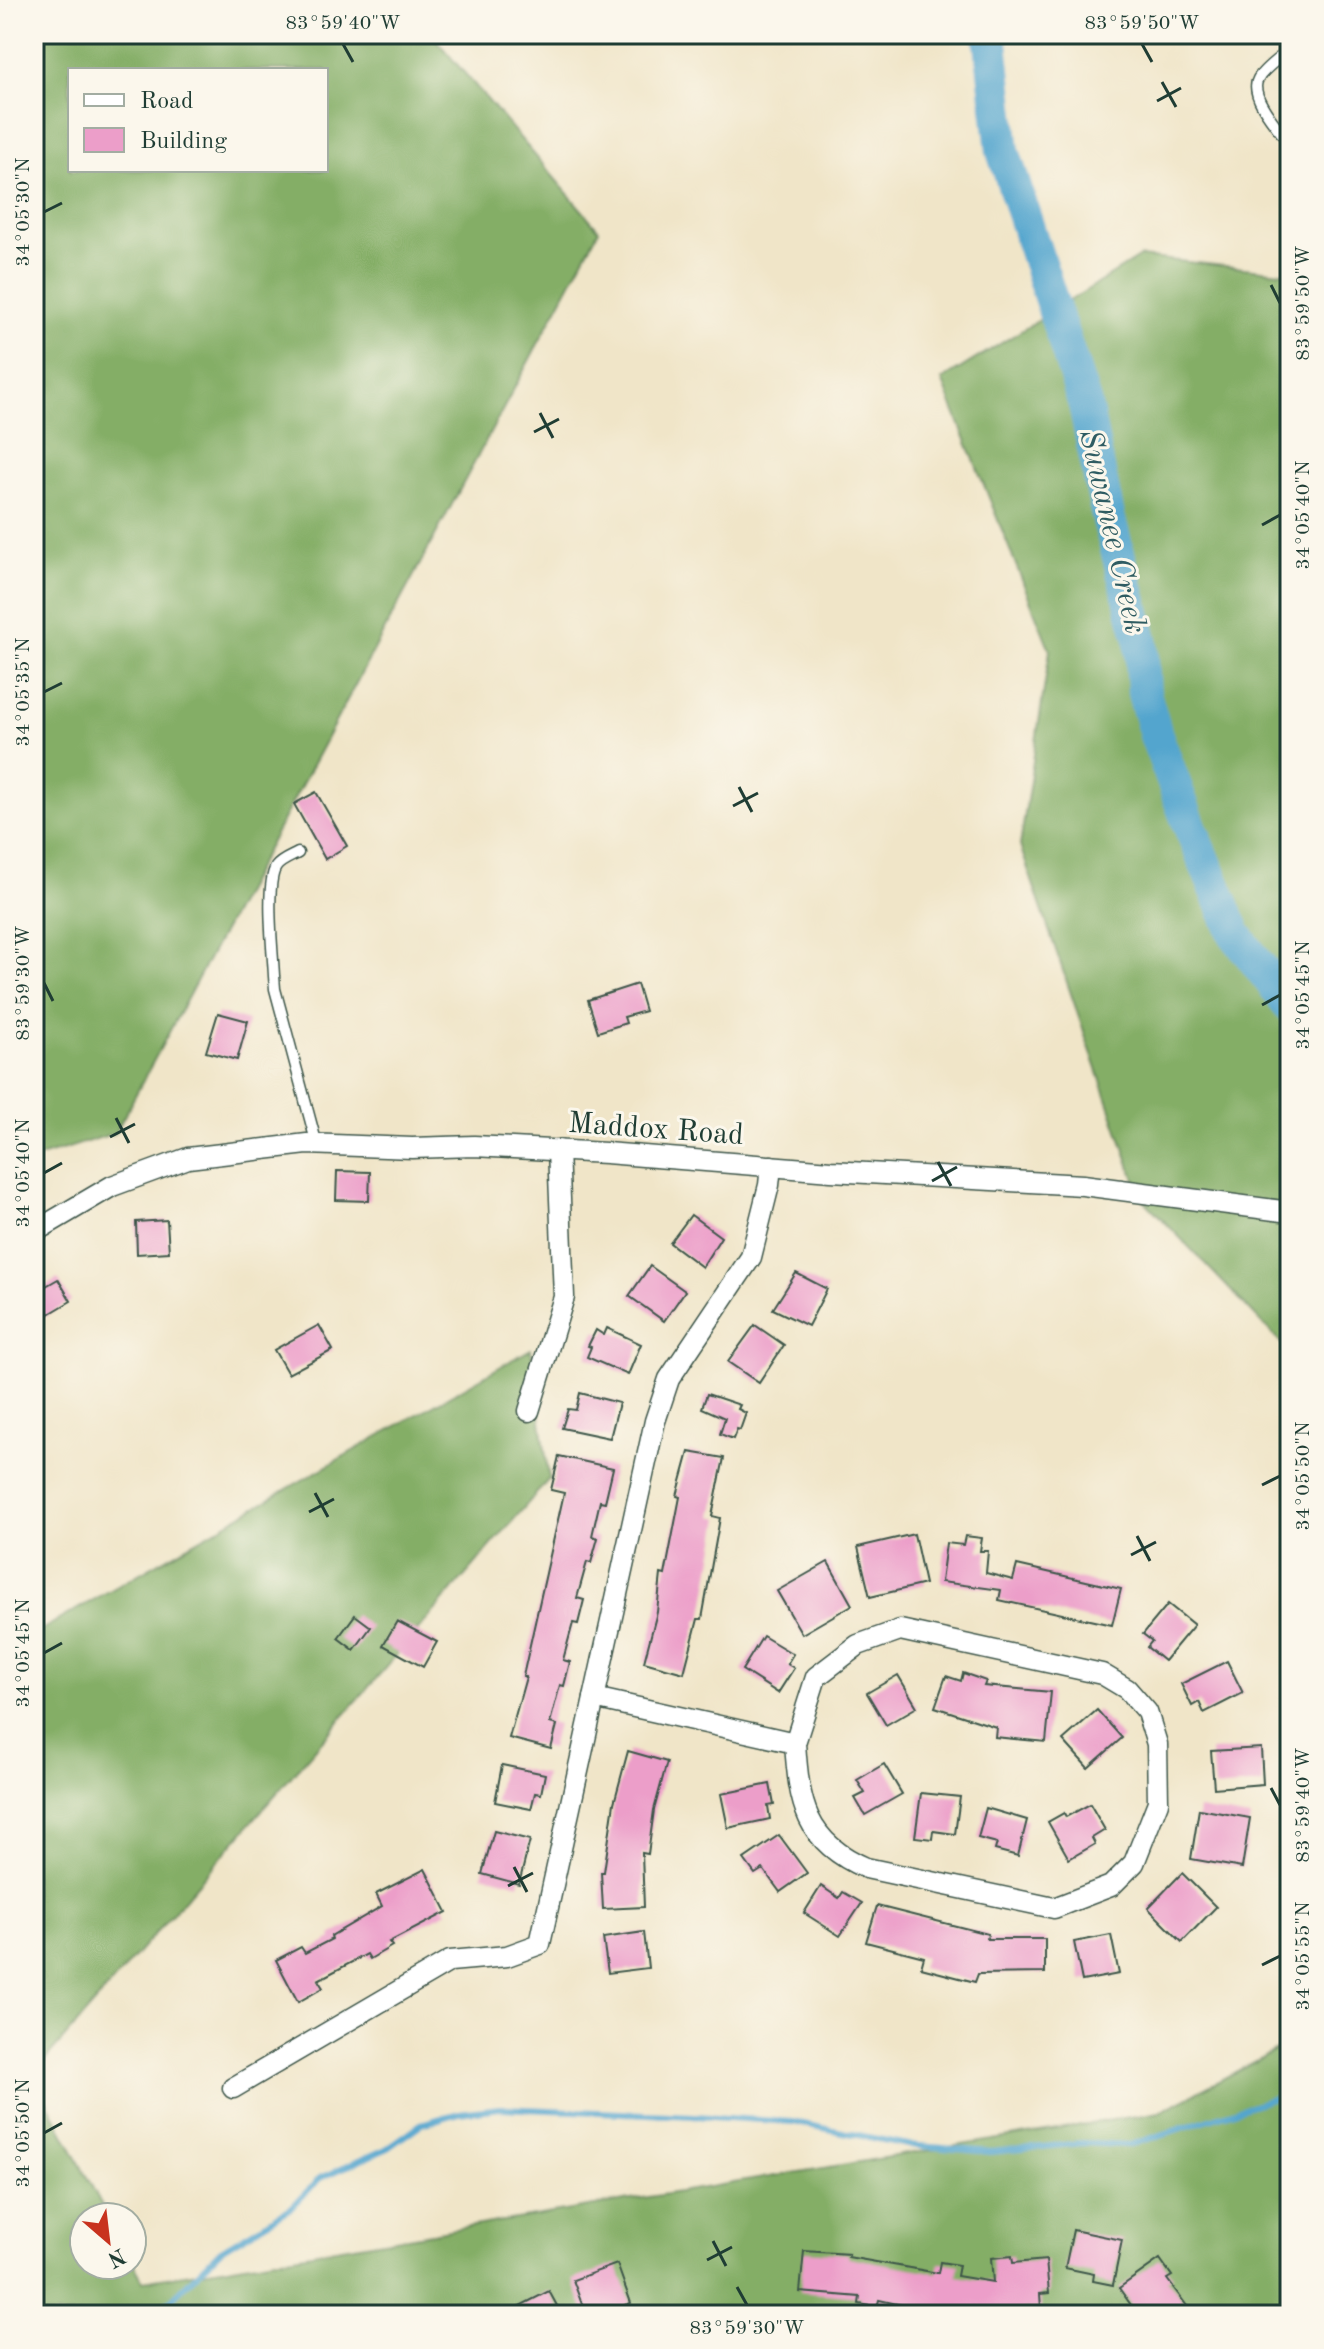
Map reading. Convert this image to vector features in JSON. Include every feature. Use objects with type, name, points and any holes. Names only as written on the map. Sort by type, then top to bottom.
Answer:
[{"type":"street","name":"Maddox Road","points":[[34,1232],[112,1186],[188,1158],[317,1145],[558,1150],[1083,1185],[1290,1212]]},
{"type":"street","points":[[529,1411],[564,1297],[558,1150]]},
{"type":"street","points":[[233,2088],[450,1961],[507,1956],[540,1944],[655,1421],[669,1379],[751,1257],[771,1166]]},
{"type":"street","points":[[900,1630],[1102,1674],[1127,1689],[1147,1712],[1157,1744],[1158,1802],[1134,1863],[1111,1886],[1054,1908],[866,1868],[847,1860],[814,1829],[798,1790],[795,1743],[816,1677],[858,1645],[900,1630]]},
{"type":"street","points":[[594,1698],[795,1743]]},
{"type":"lane","points":[[1290,49],[1258,78],[1254,89],[1258,100],[1290,144]]},
{"type":"lane","points":[[298,853],[282,861],[275,869],[271,896],[274,976],[317,1145]]},
{"type":"green space","points":[[34,34],[437,34],[437,41],[599,230],[115,1133],[34,1159]]},
{"type":"green space","points":[[1140,257],[1290,273],[1290,1352],[1141,1197],[1020,846],[1050,650],[942,380]]},
{"type":"green space","points":[[531,1349],[549,1479],[34,2073],[34,1634]]},
{"type":"green space","points":[[1290,2043],[1290,2315],[34,2315],[34,2077],[100,2201],[68,2201],[68,2281],[148,2281],[1160,2112]]},
{"type":"building","points":[[316,792],[347,846],[325,859],[294,804]]},
{"type":"building","points":[[637,984],[645,1011],[624,1017],[626,1023],[598,1032],[588,1000]]},
{"type":"building","points":[[218,1013],[248,1021],[237,1060],[206,1052]]},
{"type":"building","points":[[337,1171],[370,1172],[369,1201],[336,1200]]},
{"type":"building","points":[[691,1215],[721,1237],[702,1267],[670,1243]]},
{"type":"building","points":[[167,1220],[169,1252],[137,1254],[136,1222]]},
{"type":"building","points":[[650,1266],[685,1291],[664,1321],[629,1296]]},
{"type":"building","points":[[796,1273],[827,1289],[808,1326],[773,1309]]},
{"type":"building","points":[[58,1279],[71,1301],[34,1323],[34,1293]]},
{"type":"building","points":[[319,1325],[333,1350],[288,1374],[274,1350]]},
{"type":"building","points":[[755,1325],[784,1345],[759,1383],[728,1362]]},
{"type":"building","points":[[607,1328],[641,1344],[628,1375],[587,1357],[591,1347],[588,1346],[596,1330],[604,1335]]},
{"type":"building","points":[[580,1393],[619,1403],[610,1438],[562,1428],[568,1409],[576,1410]]},
{"type":"building","points":[[707,1394],[740,1405],[738,1409],[746,1413],[733,1439],[720,1434],[725,1418],[702,1408]]},
{"type":"building","points":[[689,1452],[724,1458],[712,1516],[720,1518],[702,1619],[698,1619],[684,1673],[644,1662],[657,1612],[661,1574],[665,1575],[680,1497],[677,1496]]},
{"type":"building","points":[[559,1456],[613,1468],[605,1502],[600,1501],[592,1536],[598,1538],[591,1563],[587,1562],[577,1598],[584,1600],[578,1624],[573,1623],[563,1660],[570,1662],[550,1723],[557,1725],[551,1749],[509,1738],[526,1677],[523,1676],[564,1493],[551,1490]]},
{"type":"building","points":[[914,1534],[925,1584],[870,1597],[858,1547]]},
{"type":"building","points":[[965,1536],[982,1538],[980,1551],[988,1551],[986,1573],[1013,1580],[1017,1565],[1121,1589],[1112,1625],[999,1600],[1001,1590],[941,1582],[946,1543],[963,1545]]},
{"type":"building","points":[[828,1562],[852,1605],[802,1634],[777,1591]]},
{"type":"building","points":[[1168,1604],[1194,1625],[1164,1661],[1147,1647],[1152,1641],[1143,1634]]},
{"type":"building","points":[[355,1615],[371,1627],[354,1650],[338,1638]]},
{"type":"building","points":[[397,1621],[437,1642],[423,1667],[383,1645]]},
{"type":"building","points":[[763,1636],[793,1654],[787,1664],[794,1668],[778,1693],[742,1670]]},
{"type":"building","points":[[1227,1661],[1243,1693],[1204,1713],[1199,1702],[1192,1706],[1181,1684]]},
{"type":"building","points":[[963,1673],[986,1681],[984,1686],[1051,1692],[1046,1742],[995,1737],[996,1727],[935,1707],[946,1676],[961,1681]]},
{"type":"building","points":[[898,1675],[917,1707],[886,1725],[867,1693]]},
{"type":"building","points":[[1097,1710],[1122,1738],[1088,1768],[1063,1740]]},
{"type":"building","points":[[1261,1748],[1263,1784],[1214,1788],[1211,1751]]},
{"type":"building","points":[[628,1751],[667,1762],[654,1810],[648,1854],[642,1853],[644,1907],[603,1909],[601,1872],[604,1872],[614,1803]]},
{"type":"building","points":[[884,1764],[902,1794],[865,1815],[855,1798],[865,1793],[857,1780]]},
{"type":"building","points":[[502,1765],[545,1774],[541,1794],[535,1793],[531,1809],[495,1802]]},
{"type":"building","points":[[770,1784],[774,1805],[768,1806],[770,1819],[728,1828],[721,1794]]},
{"type":"building","points":[[921,1793],[960,1797],[955,1834],[933,1831],[932,1839],[915,1837]]},
{"type":"building","points":[[1090,1804],[1105,1830],[1092,1838],[1095,1844],[1069,1859],[1048,1822],[1064,1813],[1066,1817]]},
{"type":"building","points":[[986,1808],[1027,1820],[1018,1856],[995,1850],[997,1843],[978,1838]]},
{"type":"building","points":[[1199,1809],[1250,1818],[1242,1868],[1191,1859]]},
{"type":"building","points":[[494,1831],[530,1840],[519,1884],[482,1874]]},
{"type":"building","points":[[779,1835],[807,1873],[780,1892],[763,1869],[755,1874],[744,1859]]},
{"type":"building","points":[[425,1869],[447,1912],[389,1942],[392,1946],[370,1959],[367,1954],[318,1980],[323,1988],[298,2002],[276,1960],[301,1947],[305,1953],[332,1939],[331,1936],[382,1906],[376,1894]]},
{"type":"building","points":[[1182,1873],[1216,1907],[1182,1942],[1148,1908]]},
{"type":"building","points":[[821,1886],[839,1898],[843,1892],[862,1903],[840,1936],[804,1913]]},
{"type":"building","points":[[877,1906],[988,1934],[987,1939],[1045,1939],[1045,1973],[978,1974],[975,1982],[921,1968],[924,1957],[866,1942]]},
{"type":"building","points":[[644,1932],[648,1968],[608,1973],[603,1938]]},
{"type":"building","points":[[1111,1935],[1119,1974],[1082,1981],[1074,1942]]},
{"type":"building","points":[[1073,2230],[1122,2240],[1113,2285],[1093,2281],[1094,2274],[1065,2268]]},
{"type":"building","points":[[804,2251],[849,2254],[848,2257],[938,2273],[940,2262],[959,2265],[957,2276],[993,2282],[991,2258],[1012,2256],[1013,2263],[1046,2260],[1049,2293],[1040,2294],[1041,2308],[977,2315],[947,2315],[879,2300],[877,2307],[859,2304],[860,2297],[800,2292]]},
{"type":"building","points":[[1160,2259],[1172,2276],[1167,2279],[1187,2306],[1174,2315],[1138,2315],[1119,2288]]},
{"type":"building","points":[[617,2264],[631,2303],[600,2315],[586,2315],[573,2280]]},
{"type":"building","points":[[549,2291],[562,2315],[502,2315]]},
{"type":"waterway","name":"Suwanee Creek","points":[[990,34],[1003,151],[1085,405],[1108,516],[1141,639],[1144,693],[1156,735],[1235,934],[1290,1006]]},
{"type":"waterway","points":[[155,2315],[221,2250],[291,2208],[320,2178],[386,2149],[421,2124],[459,2113],[500,2108],[793,2122],[908,2145],[991,2152],[1082,2143],[1130,2145],[1290,2093]]}]
